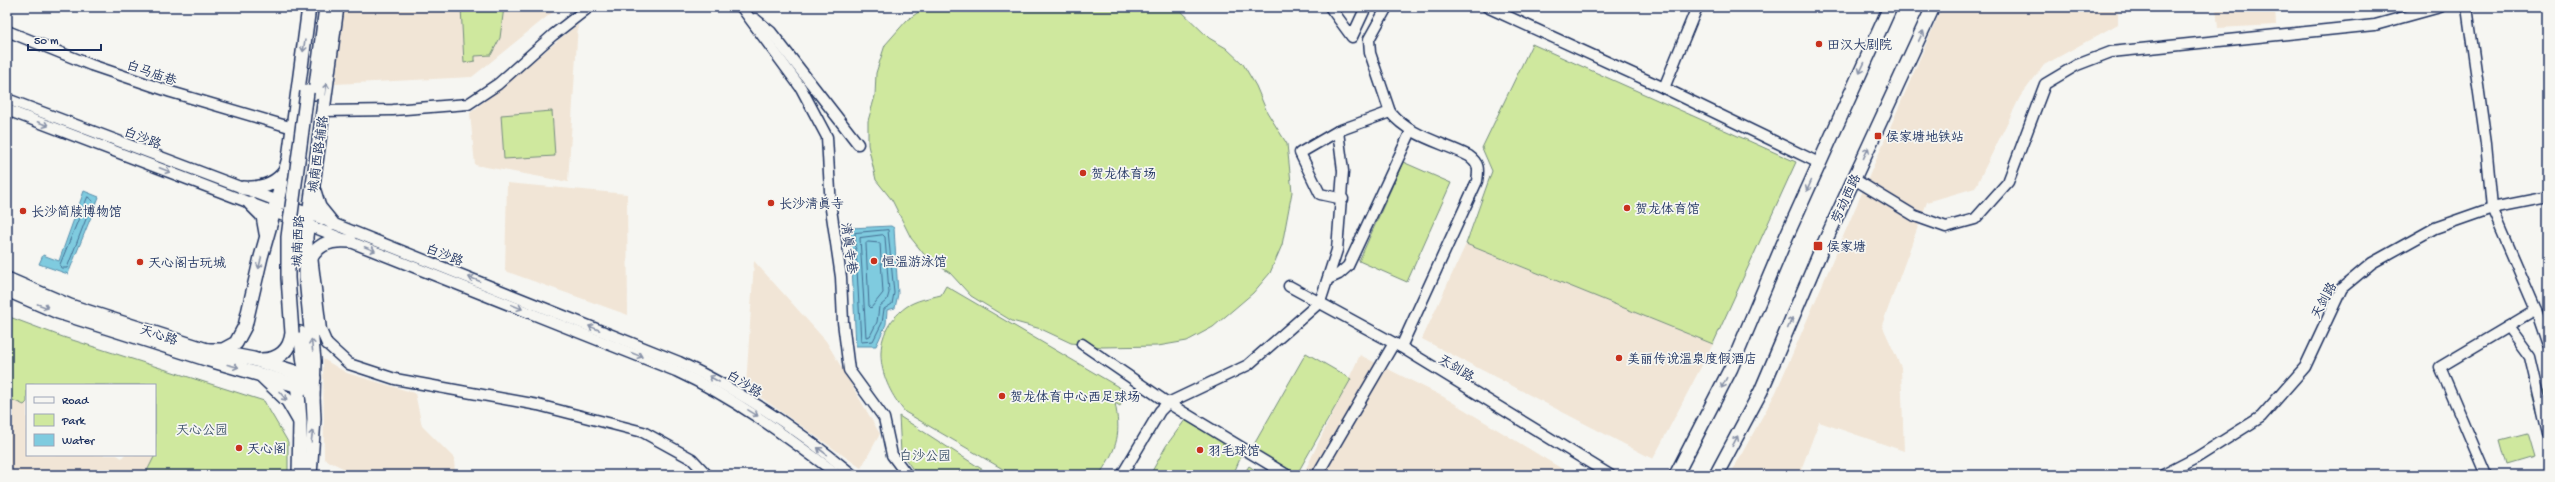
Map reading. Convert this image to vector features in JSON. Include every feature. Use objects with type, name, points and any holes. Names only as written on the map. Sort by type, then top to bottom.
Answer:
[{"type":"main road","name":"城南西路辅路","points":[[208,350],[223,350],[236,343],[241,336],[287,168],[309,7]]},
{"type":"main road","name":"城南西路","points":[[311,92],[318,7]]},
{"type":"main road","name":"城南西路","points":[[310,475],[314,419],[296,333],[288,278],[288,237],[326,7]]},
{"type":"main road","name":"城南西路辅路","points":[[307,384],[314,361],[306,274],[308,219],[337,7]]},
{"type":"main road","points":[[1676,475],[1731,368],[1819,163],[1890,7]]},
{"type":"main road","name":"劳动西路","points":[[1716,475],[1761,391],[1854,179],[1933,7]]},
{"type":"main road","points":[[242,188],[252,189],[268,185],[276,181],[287,168]]},
{"type":"main road","points":[[313,186],[319,207],[332,223]]},
{"type":"main road","points":[[250,203],[263,216],[266,241]]},
{"type":"main road","points":[[306,274],[312,255],[326,243],[350,241]]},
{"type":"main road","name":"天心路","points":[[7,279],[61,303],[208,350],[253,359],[307,384]]},
{"type":"main road","name":"天心路","points":[[7,290],[58,312],[206,359],[307,384]]},
{"type":"main road","points":[[253,359],[270,359],[282,354],[290,345],[296,333]]},
{"type":"main road","points":[[259,373],[288,401],[300,424]]},
{"type":"main road","name":"城南西路","points":[[299,475],[300,424],[307,384]]},
{"type":"street","points":[[323,111],[393,110],[468,104],[498,84],[553,35],[589,7]]},
{"type":"street","points":[[1330,7],[1352,37],[1366,7]]},
{"type":"street","points":[[1317,475],[1397,345],[1477,181],[1479,169],[1476,161],[1469,156],[1411,131],[1398,122],[1390,112],[1370,53],[1369,39],[1387,7]]},
{"type":"street","points":[[1487,7],[1664,88],[1819,163]]},
{"type":"street","points":[[1664,88],[1697,7]]},
{"type":"street","points":[[1854,179],[1915,216],[1946,227],[1975,219],[2008,182],[2045,84],[2077,65],[2112,52],[2375,25],[2440,7]]},
{"type":"street","points":[[2467,7],[2486,143],[2492,208],[2536,310],[2548,345]]},
{"type":"street","points":[[742,8],[771,32],[858,144]]},
{"type":"street","name":"清真寺巷","points":[[742,8],[801,88],[827,137],[831,209],[841,277],[843,322],[849,370],[884,418],[892,454],[908,475]]},
{"type":"street","name":"白马庙巷","points":[[7,31],[91,65],[171,92],[293,128]]},
{"type":"street","name":"白沙路","points":[[7,99],[242,188],[276,206],[308,219],[350,241],[704,384],[774,426],[838,475]]},
{"type":"street","name":"白沙路","points":[[7,110],[250,203],[276,206]]},
{"type":"street","points":[[1343,199],[1320,194],[1300,153],[1338,132],[1390,112]]},
{"type":"street","points":[[1328,279],[1339,274],[1348,266],[1411,131]]},
{"type":"street","points":[[1122,475],[1160,411],[1168,403],[1248,364],[1320,302],[1337,250],[1343,199],[1343,171],[1338,132]]},
{"type":"street","name":"天剑路","points":[[2163,475],[2196,458],[2261,417],[2305,367],[2342,288],[2372,263],[2435,228],[2492,208],[2548,197]]},
{"type":"street","points":[[308,219],[321,330],[327,344],[349,364],[395,379],[538,405],[643,432],[692,459],[707,475]]},
{"type":"street","name":"白沙路","points":[[308,219],[332,223],[708,375],[781,421],[853,475]]},
{"type":"street","name":"天剑路","points":[[1289,286],[1397,345],[1610,475]]},
{"type":"street","points":[[2486,475],[2440,367],[2536,310]]},
{"type":"street","points":[[2508,327],[2530,358],[2548,434]]},
{"type":"street","points":[[1082,344],[1168,403],[1288,475]]},
{"type":"shaded area","points":[[344,7],[559,7],[472,77],[335,84]]},
{"type":"shaded area","points":[[1942,7],[2118,7],[2118,24],[2044,65],[2020,97],[1975,188],[1927,202],[1882,325],[1901,367],[1904,451],[1819,422],[1799,475],[1730,475],[1776,392]]},
{"type":"shaded area","points":[[2216,7],[2275,7],[2276,25],[2218,28]]},
{"type":"shaded area","points":[[578,24],[568,182],[475,165],[470,113]]},
{"type":"shaded area","points":[[507,183],[627,194],[628,315],[505,271]]},
{"type":"shaded area","points":[[1466,244],[1713,344],[1653,459],[1422,339]]},
{"type":"shaded area","points":[[754,261],[826,341],[880,434],[861,468],[746,387]]},
{"type":"shaded area","points":[[1360,355],[1442,396],[1572,475],[1303,475]]},
{"type":"shaded area","points":[[323,359],[347,373],[415,393],[422,426],[454,458],[455,475],[345,475],[343,468],[324,459]]},
{"type":"shaded area","points":[[10,399],[24,405],[26,403],[26,456],[119,456],[122,458],[123,456],[154,456],[145,475],[7,475],[7,406]]},
{"type":"green space","points":[[461,7],[504,7],[500,38],[491,55],[475,56],[475,61],[464,63]]},
{"type":"green space","name":"贺龙体育场","points":[[926,7],[1177,7],[1209,38],[1226,48],[1243,64],[1256,86],[1267,112],[1287,144],[1292,192],[1282,245],[1270,273],[1253,293],[1213,327],[1187,341],[1158,346],[1102,347],[1071,343],[1041,329],[1012,321],[971,296],[950,273],[927,258],[911,238],[892,200],[876,180],[868,145],[868,121],[875,96],[876,73],[885,45],[907,20]]},
{"type":"green space","name":"贺龙体育馆","points":[[1532,44],[1796,162],[1713,344],[1466,244],[1492,171],[1482,148]]},
{"type":"green space","points":[[552,111],[555,156],[504,159],[501,115]]},
{"type":"green space","points":[[1403,162],[1451,183],[1407,282],[1359,261]]},
{"type":"green space","points":[[946,286],[1127,392],[1120,406],[1115,403],[1118,423],[1117,439],[1111,455],[1101,472],[1097,475],[1013,475],[905,412],[889,387],[884,373],[881,359],[882,345],[886,331],[894,319],[906,307],[918,301],[941,295]]},
{"type":"green space","name":"天心公园","points":[[7,316],[63,337],[264,401],[288,442],[288,475],[145,475],[154,456],[156,456],[156,384],[26,384],[26,403],[24,405],[10,399],[7,406]]},
{"type":"green space","points":[[1306,353],[1351,379],[1297,474],[1252,448]]},
{"type":"green space","points":[[2548,389],[2548,451],[2532,395]]},
{"type":"green space","name":"白沙公园","points":[[899,416],[991,475],[917,475],[901,453]]},
{"type":"green space","name":"羽毛球馆","points":[[1185,420],[1242,454],[1233,475],[1150,475],[1166,446]]},
{"type":"green space","points":[[2527,433],[2534,457],[2507,465],[2500,440]]},
{"type":"green space","points":[[1249,466],[1262,475],[1243,475]]},
{"type":"water","points":[[84,191],[99,197],[68,274],[39,264],[43,255],[59,261]]},
{"type":"water","name":"恒温游泳馆","points":[[891,226],[894,228],[898,294],[895,308],[887,310],[886,324],[876,346],[856,346],[850,228]]},
{"type":"place","name":"田汉大剧院","points":[[1819,44]]},
{"type":"place","name":"侯家塘地铁站","points":[[1878,136]]},
{"type":"place","name":"贺龙体育场","points":[[1083,173]]},
{"type":"place","name":"长沙清真寺","points":[[771,203]]},
{"type":"place","name":"贺龙体育馆","points":[[1627,208]]},
{"type":"place","name":"长沙简牍博物馆","points":[[23,211]]},
{"type":"place","name":"侯家塘","points":[[1818,246]]},
{"type":"place","name":"恒温游泳馆","points":[[874,261]]},
{"type":"place","name":"天心阁古玩城","points":[[140,262]]},
{"type":"place","name":"美丽传说温泉度假酒店","points":[[1619,358]]},
{"type":"place","name":"贺龙体育中心西足球场","points":[[1002,396]]},
{"type":"place","name":"天心阁","points":[[239,448]]},
{"type":"place","name":"羽毛球馆","points":[[1200,450]]}]
